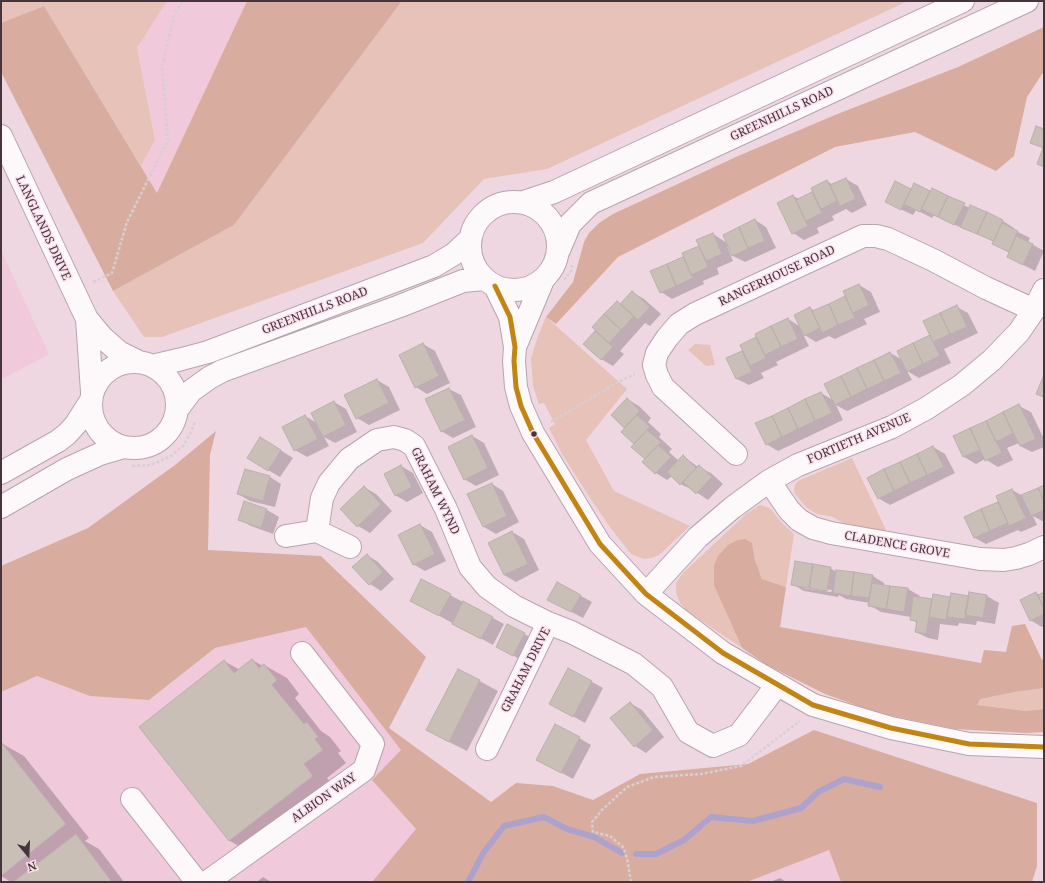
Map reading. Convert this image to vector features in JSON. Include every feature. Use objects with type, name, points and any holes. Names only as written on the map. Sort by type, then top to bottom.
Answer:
[{"type":"street","points":[[524,202],[554,192],[963,1]]},
{"type":"street","name":"GREENHILLS ROAD","points":[[565,257],[570,224],[591,203],[1026,1]]},
{"type":"street","name":"LANGLANDS DRIVE","points":[[1,136],[87,319],[102,337],[119,352],[146,364]]},
{"type":"street","points":[[515,347],[553,281],[555,265],[565,257],[554,225],[546,214],[536,207],[524,202],[510,201],[495,205],[483,213],[475,225],[470,239],[470,254],[475,267],[490,282],[510,317],[515,347],[514,361],[516,387],[521,406],[533,433],[600,544],[646,594],[723,653],[813,705],[891,728],[969,744],[1044,747]]},
{"type":"street","name":"RANGERHOUSE ROAD","points":[[654,366],[657,353],[666,338],[679,324],[695,314],[863,236],[876,236],[888,239],[933,260],[986,288],[1034,310]]},
{"type":"street","name":"GREENHILLS ROAD","points":[[146,364],[182,359],[208,352],[434,266],[454,254],[470,239]]},
{"type":"street","name":"GREENHILLS ROAD","points":[[176,410],[191,391],[222,371],[464,281],[490,282]]},
{"type":"street","points":[[490,282],[507,290],[520,290],[553,281]]},
{"type":"street","name":"FORTIETH AVENUE","points":[[646,594],[698,536],[732,508],[769,481],[798,465],[892,427],[927,408],[962,385],[992,360],[1019,332],[1034,310],[1044,290]]},
{"type":"street","name":"LANGLANDS DRIVE","points":[[87,319],[91,397]]},
{"type":"street","points":[[1,473],[58,441],[67,434],[76,424],[98,381],[104,373],[115,366],[127,362],[146,364],[163,374],[171,384],[176,396],[176,410],[172,424],[164,436],[152,444],[139,448],[126,457],[100,454],[67,469],[1,506]]},
{"type":"street","points":[[654,366],[663,387],[736,454]]},
{"type":"street","points":[[91,397],[93,420],[100,432],[126,457]]},
{"type":"street","name":"GRAHAM WYND","points":[[317,531],[322,498],[329,483],[349,459],[377,440],[394,437],[405,440],[414,446],[446,509],[470,567],[487,587],[514,606],[548,623]]},
{"type":"street","name":"CLADENCE GROVE","points":[[769,481],[788,510],[799,520],[813,528],[831,533],[980,559],[1004,560],[1016,558],[1044,547]]},
{"type":"street","points":[[286,536],[317,531],[350,547]]},
{"type":"street","name":"GRAHAM DRIVE","points":[[487,749],[548,623],[571,632],[634,664],[662,686],[688,732],[713,746],[739,735],[777,685]]},
{"type":"street","name":"ALBION WAY","points":[[207,882],[364,770],[373,744],[302,653]]},
{"type":"street","points":[[132,799],[197,882]]},
{"type":"path","points":[[73,292],[112,273],[127,222],[168,140],[162,66],[175,13],[184,1]]},
{"type":"path","points":[[553,281],[571,271],[565,257]]},
{"type":"path","points":[[533,433],[618,382],[654,366]]},
{"type":"path","points":[[126,457],[151,465],[170,456],[182,446],[190,434],[197,418]]},
{"type":"path","points":[[631,882],[627,858],[623,847],[610,836],[593,832],[592,822],[602,810],[628,787],[654,777],[701,774],[741,766],[820,707]]},
{"type":"shaded area","points":[[1,1],[167,1],[137,48],[155,140],[141,166],[44,6],[1,23]]},
{"type":"shaded area","points":[[167,1],[247,1],[157,193],[141,166],[155,140],[137,48]]},
{"type":"shaded area","points":[[247,1],[402,1],[234,225],[113,291],[1,72],[1,23],[44,6],[157,193]]},
{"type":"shaded area","points":[[402,1],[908,1],[547,169],[484,179],[423,243],[162,337],[144,337],[113,291],[234,225]]},
{"type":"shaded area","points":[[1044,27],[1044,71],[1027,97],[1014,156],[996,171],[915,132],[835,147],[618,257],[556,324],[546,317],[573,282],[584,242],[589,233],[599,223],[613,214],[738,156],[835,115],[958,67]]},
{"type":"shaded area","points":[[1,250],[49,354],[1,380]]},
{"type":"shaded area","points":[[546,317],[627,389],[586,440],[614,491],[690,526],[659,555],[644,559],[631,554],[590,498],[562,454],[549,428],[555,424],[544,403],[539,404],[533,386],[531,358]]},
{"type":"shaded area","points":[[695,344],[710,345],[715,365],[706,366],[688,350]]},
{"type":"shaded area","points":[[216,431],[210,455],[208,550],[321,556],[426,657],[389,728],[491,802],[516,783],[553,786],[593,800],[640,774],[748,764],[814,730],[1037,803],[1037,866],[1032,882],[841,882],[829,850],[747,882],[372,882],[416,829],[372,780],[401,750],[306,627],[215,648],[149,700],[90,696],[37,676],[1,692],[1,566],[88,528],[175,465]]},
{"type":"shaded area","points":[[852,458],[887,532],[850,527],[833,517],[817,514],[807,508],[795,494],[794,489],[798,481]]},
{"type":"shaded area","points":[[760,505],[770,508],[781,522],[794,534],[786,587],[762,579],[755,560],[752,543],[728,617],[742,648],[687,611],[680,603],[676,593],[676,583],[683,573],[746,514]]},
{"type":"shaded area","points":[[745,539],[752,543],[755,560],[762,579],[786,587],[780,627],[981,663],[984,650],[1006,652],[1012,626],[1025,624],[1042,660],[1044,659],[1044,688],[980,699],[977,705],[1026,711],[1044,709],[1044,732],[1026,733],[955,729],[878,713],[825,694],[767,665],[742,648],[714,585],[714,566],[718,556],[728,545],[738,540]]},
{"type":"shaded area","points":[[306,627],[402,750],[372,780],[416,829],[372,882],[1,882],[1,692],[36,676],[90,696],[149,700],[215,648]]},
{"type":"shaded area","points":[[1044,688],[1044,709],[1026,711],[976,705],[979,699]]},
{"type":"shaded area","points":[[829,849],[841,882],[747,882]]},
{"type":"building","points":[[1036,126],[1044,129],[1044,148],[1030,143]]},
{"type":"building","points":[[1044,148],[1044,167],[1037,164]]},
{"type":"building","points":[[846,178],[856,199],[840,206],[830,185]]},
{"type":"building","points":[[827,180],[837,201],[821,209],[811,188]]},
{"type":"building","points":[[895,181],[911,189],[901,210],[885,202]]},
{"type":"building","points":[[914,183],[930,191],[920,212],[904,204]]},
{"type":"building","points":[[932,188],[948,196],[938,217],[921,209]]},
{"type":"building","points":[[812,192],[822,213],[806,221],[796,200]]},
{"type":"building","points":[[793,195],[808,226],[792,234],[777,203]]},
{"type":"building","points":[[948,196],[965,203],[954,225],[938,217]]},
{"type":"building","points":[[970,205],[987,212],[977,234],[960,227]]},
{"type":"building","points":[[987,212],[1003,220],[994,241],[977,234]]},
{"type":"building","points":[[755,219],[765,241],[748,248],[739,227]]},
{"type":"building","points":[[1002,223],[1018,231],[1009,252],[992,244]]},
{"type":"building","points":[[739,227],[748,249],[732,256],[723,235]]},
{"type":"building","points":[[713,233],[722,254],[706,261],[696,240]]},
{"type":"building","points":[[1016,236],[1033,244],[1023,265],[1007,257]]},
{"type":"building","points":[[699,246],[708,267],[691,275],[682,253]]},
{"type":"building","points":[[683,257],[693,278],[676,286],[667,264]]},
{"type":"building","points":[[667,264],[676,286],[660,293],[650,271]]},
{"type":"building","points":[[859,284],[869,305],[853,313],[843,291]]},
{"type":"building","points":[[632,291],[650,307],[638,320],[620,304]]},
{"type":"building","points":[[845,296],[855,318],[838,325],[829,304]]},
{"type":"building","points":[[617,301],[634,316],[621,330],[604,314]]},
{"type":"building","points":[[829,304],[838,325],[822,333],[812,311]]},
{"type":"building","points":[[957,305],[967,327],[950,334],[940,313]]},
{"type":"building","points":[[810,307],[820,328],[804,336],[794,315]]},
{"type":"building","points":[[940,313],[950,334],[933,342],[923,321]]},
{"type":"building","points":[[604,314],[621,330],[609,343],[592,327]]},
{"type":"building","points":[[788,318],[798,339],[781,347],[771,326]]},
{"type":"building","points":[[771,326],[781,347],[765,355],[755,334]]},
{"type":"building","points":[[595,331],[613,347],[601,360],[583,344]]},
{"type":"building","points":[[930,335],[940,356],[923,364],[913,343]]},
{"type":"building","points":[[756,337],[766,358],[750,366],[740,345]]},
{"type":"building","points":[[423,343],[439,376],[415,388],[399,355]]},
{"type":"building","points":[[913,343],[923,364],[907,372],[897,351]]},
{"type":"building","points":[[742,351],[752,372],[736,379],[726,358]]},
{"type":"building","points":[[890,352],[901,373],[884,381],[874,360]]},
{"type":"building","points":[[874,360],[884,381],[867,389],[857,368]]},
{"type":"building","points":[[857,368],[867,389],[851,397],[841,376]]},
{"type":"building","points":[[841,376],[851,397],[835,405],[824,384]]},
{"type":"building","points":[[1044,377],[1044,397],[1036,394]]},
{"type":"building","points":[[377,379],[389,403],[356,419],[344,395]]},
{"type":"building","points":[[449,388],[465,420],[441,432],[425,399]]},
{"type":"building","points":[[821,392],[832,413],[815,421],[805,399]]},
{"type":"building","points":[[627,398],[640,411],[624,428],[611,415]]},
{"type":"building","points":[[805,399],[815,421],[798,429],[788,408]]},
{"type":"building","points":[[334,401],[346,425],[323,437],[311,413]]},
{"type":"building","points":[[1019,404],[1036,439],[1020,446],[1003,412]]},
{"type":"building","points":[[788,408],[798,429],[782,437],[772,416]]},
{"type":"building","points":[[1003,412],[1013,433],[996,442],[986,421]]},
{"type":"building","points":[[305,415],[318,439],[294,451],[282,427]]},
{"type":"building","points":[[637,415],[650,427],[634,444],[621,432]]},
{"type":"building","points":[[772,416],[782,437],[766,445],[755,423]]},
{"type":"building","points":[[986,421],[1002,453],[985,461],[970,428]]},
{"type":"building","points":[[970,428],[980,450],[963,457],[953,436]]},
{"type":"building","points":[[647,430],[661,442],[645,459],[631,447]]},
{"type":"building","points":[[472,435],[488,468],[464,480],[448,447]]},
{"type":"building","points":[[260,437],[281,450],[268,471],[247,458]]},
{"type":"building","points":[[658,445],[671,457],[655,474],[642,462]]},
{"type":"building","points":[[933,446],[944,467],[927,475],[917,454]]},
{"type":"building","points":[[917,454],[927,475],[910,483],[900,462]]},
{"type":"building","points":[[683,455],[696,468],[680,485],[667,472]]},
{"type":"building","points":[[900,462],[910,483],[894,491],[884,469]]},
{"type":"building","points":[[401,465],[412,487],[395,496],[384,474]]},
{"type":"building","points":[[699,465],[712,477],[696,494],[683,482]]},
{"type":"building","points":[[245,469],[270,476],[263,501],[237,494]]},
{"type":"building","points":[[884,469],[894,491],[878,499],[867,478]]},
{"type":"building","points":[[492,483],[507,516],[483,527],[467,494]]},
{"type":"building","points":[[1044,485],[1044,501],[1038,488]]},
{"type":"building","points":[[364,486],[381,504],[357,527],[340,509]]},
{"type":"building","points":[[1038,488],[1044,501],[1044,510],[1031,516],[1021,495]]},
{"type":"building","points":[[1012,489],[1026,518],[1009,526],[996,496]]},
{"type":"building","points":[[244,501],[267,509],[261,528],[238,520]]},
{"type":"building","points":[[998,502],[1008,523],[990,531],[981,509]]},
{"type":"building","points":[[981,509],[990,531],[974,538],[964,517]]},
{"type":"building","points":[[420,524],[435,554],[413,565],[398,535]]},
{"type":"building","points":[[512,531],[528,564],[504,575],[488,543]]},
{"type":"building","points":[[367,554],[383,572],[369,585],[352,567]]},
{"type":"building","points":[[795,561],[813,564],[809,588],[791,585]]},
{"type":"building","points":[[813,564],[831,567],[827,591],[809,588]]},
{"type":"building","points":[[836,570],[854,572],[851,596],[833,593]]},
{"type":"building","points":[[854,572],[873,575],[869,598],[851,596]]},
{"type":"building","points":[[421,579],[451,594],[439,616],[410,601]]},
{"type":"building","points":[[557,582],[581,595],[571,612],[547,600]]},
{"type":"building","points":[[872,583],[890,586],[886,609],[868,606]]},
{"type":"building","points":[[890,586],[908,588],[904,612],[886,609]]},
{"type":"building","points":[[969,592],[987,595],[983,618],[965,615]]},
{"type":"building","points":[[1036,592],[1044,609],[1044,614],[1030,621],[1020,600]]},
{"type":"building","points":[[1044,592],[1044,609],[1038,595]]},
{"type":"building","points":[[951,593],[969,596],[965,619],[947,617]]},
{"type":"building","points":[[933,594],[950,597],[946,620],[929,617]]},
{"type":"building","points":[[913,596],[932,599],[926,634],[915,632],[917,621],[910,620]]},
{"type":"building","points":[[463,601],[493,617],[481,639],[452,624]]},
{"type":"building","points":[[507,624],[525,633],[513,656],[496,647]]},
{"type":"building","points":[[252,659],[259,668],[264,664],[277,680],[272,685],[304,724],[307,722],[318,737],[315,739],[323,750],[304,764],[313,776],[229,841],[139,727],[224,660],[234,673]]},
{"type":"building","points":[[568,668],[592,681],[573,717],[549,704]]},
{"type":"building","points":[[458,669],[480,680],[449,742],[426,730]]},
{"type":"building","points":[[630,702],[653,730],[634,747],[610,718]]},
{"type":"building","points":[[555,724],[580,737],[561,773],[536,760]]},
{"type":"building","points":[[1,742],[66,824],[1,876]]},
{"type":"building","points":[[76,834],[112,882],[13,882]]},
{"type":"waterway","points":[[636,854],[656,854],[684,840],[711,817],[753,821],[801,808],[818,792],[844,779],[880,787]]},
{"type":"waterway","points":[[468,882],[484,852],[504,826],[544,817],[567,829],[594,837],[622,853]]},
{"type":"transit line","points":[[495,286],[510,317],[515,347],[514,361],[516,387],[521,406],[533,433],[600,544],[646,594],[723,653],[813,705],[891,728],[969,744],[1044,747]]}]
